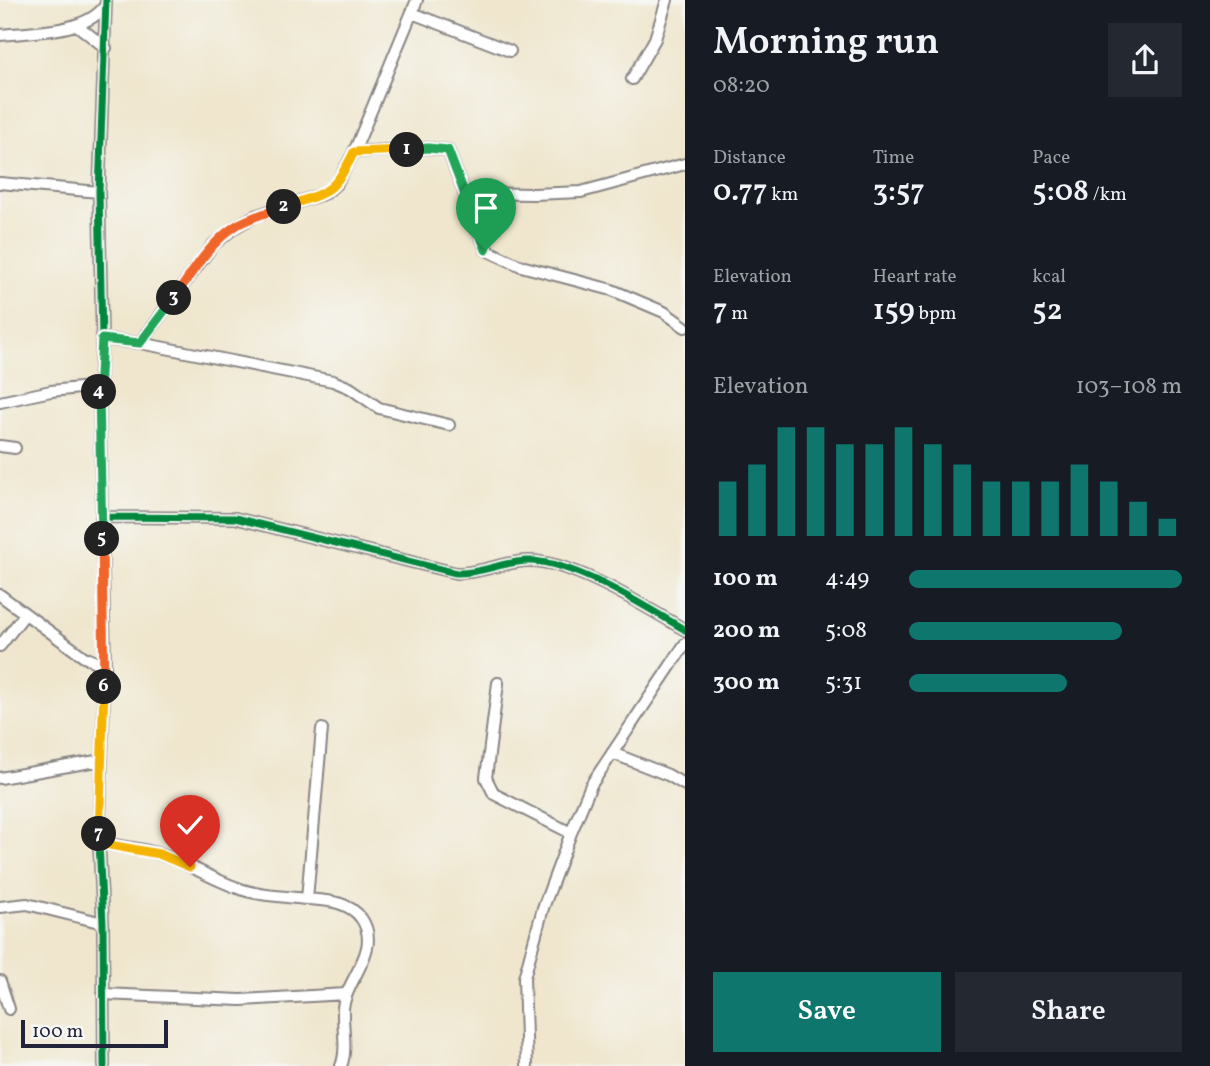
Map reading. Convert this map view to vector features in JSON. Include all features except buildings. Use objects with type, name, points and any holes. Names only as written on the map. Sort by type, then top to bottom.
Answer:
[{"type":"street","points":[[140,343],[213,245],[235,227],[255,216],[326,193],[337,183],[354,152],[417,0]]},
{"type":"street","points":[[632,79],[655,39],[667,0]]},
{"type":"street","points":[[0,36],[78,26],[97,15],[106,2]]},
{"type":"street","points":[[103,1066],[103,923],[99,843],[105,666],[99,386],[102,339],[99,192],[106,2]]},
{"type":"street","points":[[412,13],[510,51]]},
{"type":"street","points":[[78,26],[106,48]]},
{"type":"street","points":[[354,152],[428,148],[448,150],[486,250],[521,266],[612,290],[664,312],[685,327]]},
{"type":"street","points":[[465,193],[581,192],[685,164]]},
{"type":"street","points":[[0,183],[99,192]]},
{"type":"street","points":[[102,339],[140,343],[333,381],[350,388],[379,408],[449,425]]},
{"type":"street","points":[[0,402],[51,391],[99,386]]},
{"type":"street","points":[[0,446],[15,448]]},
{"type":"street","points":[[101,517],[235,518],[456,573],[477,572],[518,562],[544,562],[562,567],[629,597],[685,630]]},
{"type":"street","points":[[0,595],[84,657],[105,666]]},
{"type":"street","points":[[0,646],[25,614]]},
{"type":"street","points":[[527,1066],[524,978],[543,908],[571,833],[591,785],[685,644]]},
{"type":"street","points":[[498,683],[487,767],[488,785],[494,794],[571,833]]},
{"type":"street","points":[[307,899],[322,729]]},
{"type":"street","points":[[612,753],[668,775],[685,785]]},
{"type":"street","points":[[0,778],[102,760]]},
{"type":"street","points":[[668,775],[685,774]]},
{"type":"street","points":[[99,843],[159,854],[253,893],[340,903],[354,911],[363,921],[367,934],[366,953],[346,994],[344,1056],[341,1066]]},
{"type":"street","points":[[0,907],[27,904],[103,923]]},
{"type":"street","points":[[0,981],[9,1009]]},
{"type":"street","points":[[103,994],[270,1000],[346,994]]},
{"type":"cycle path","points":[[104,1066],[103,923],[99,843],[105,666],[99,386],[102,339],[99,192],[106,0]]},
{"type":"cycle path","points":[[101,517],[235,518],[456,573],[529,561],[547,563],[609,587],[685,630]]},
{"type":"route","points":[[190,867],[159,854],[99,843],[105,666],[99,386],[102,339],[140,343],[213,245],[235,227],[255,216],[326,193],[337,183],[354,152],[428,148],[448,150],[486,250]]}]
